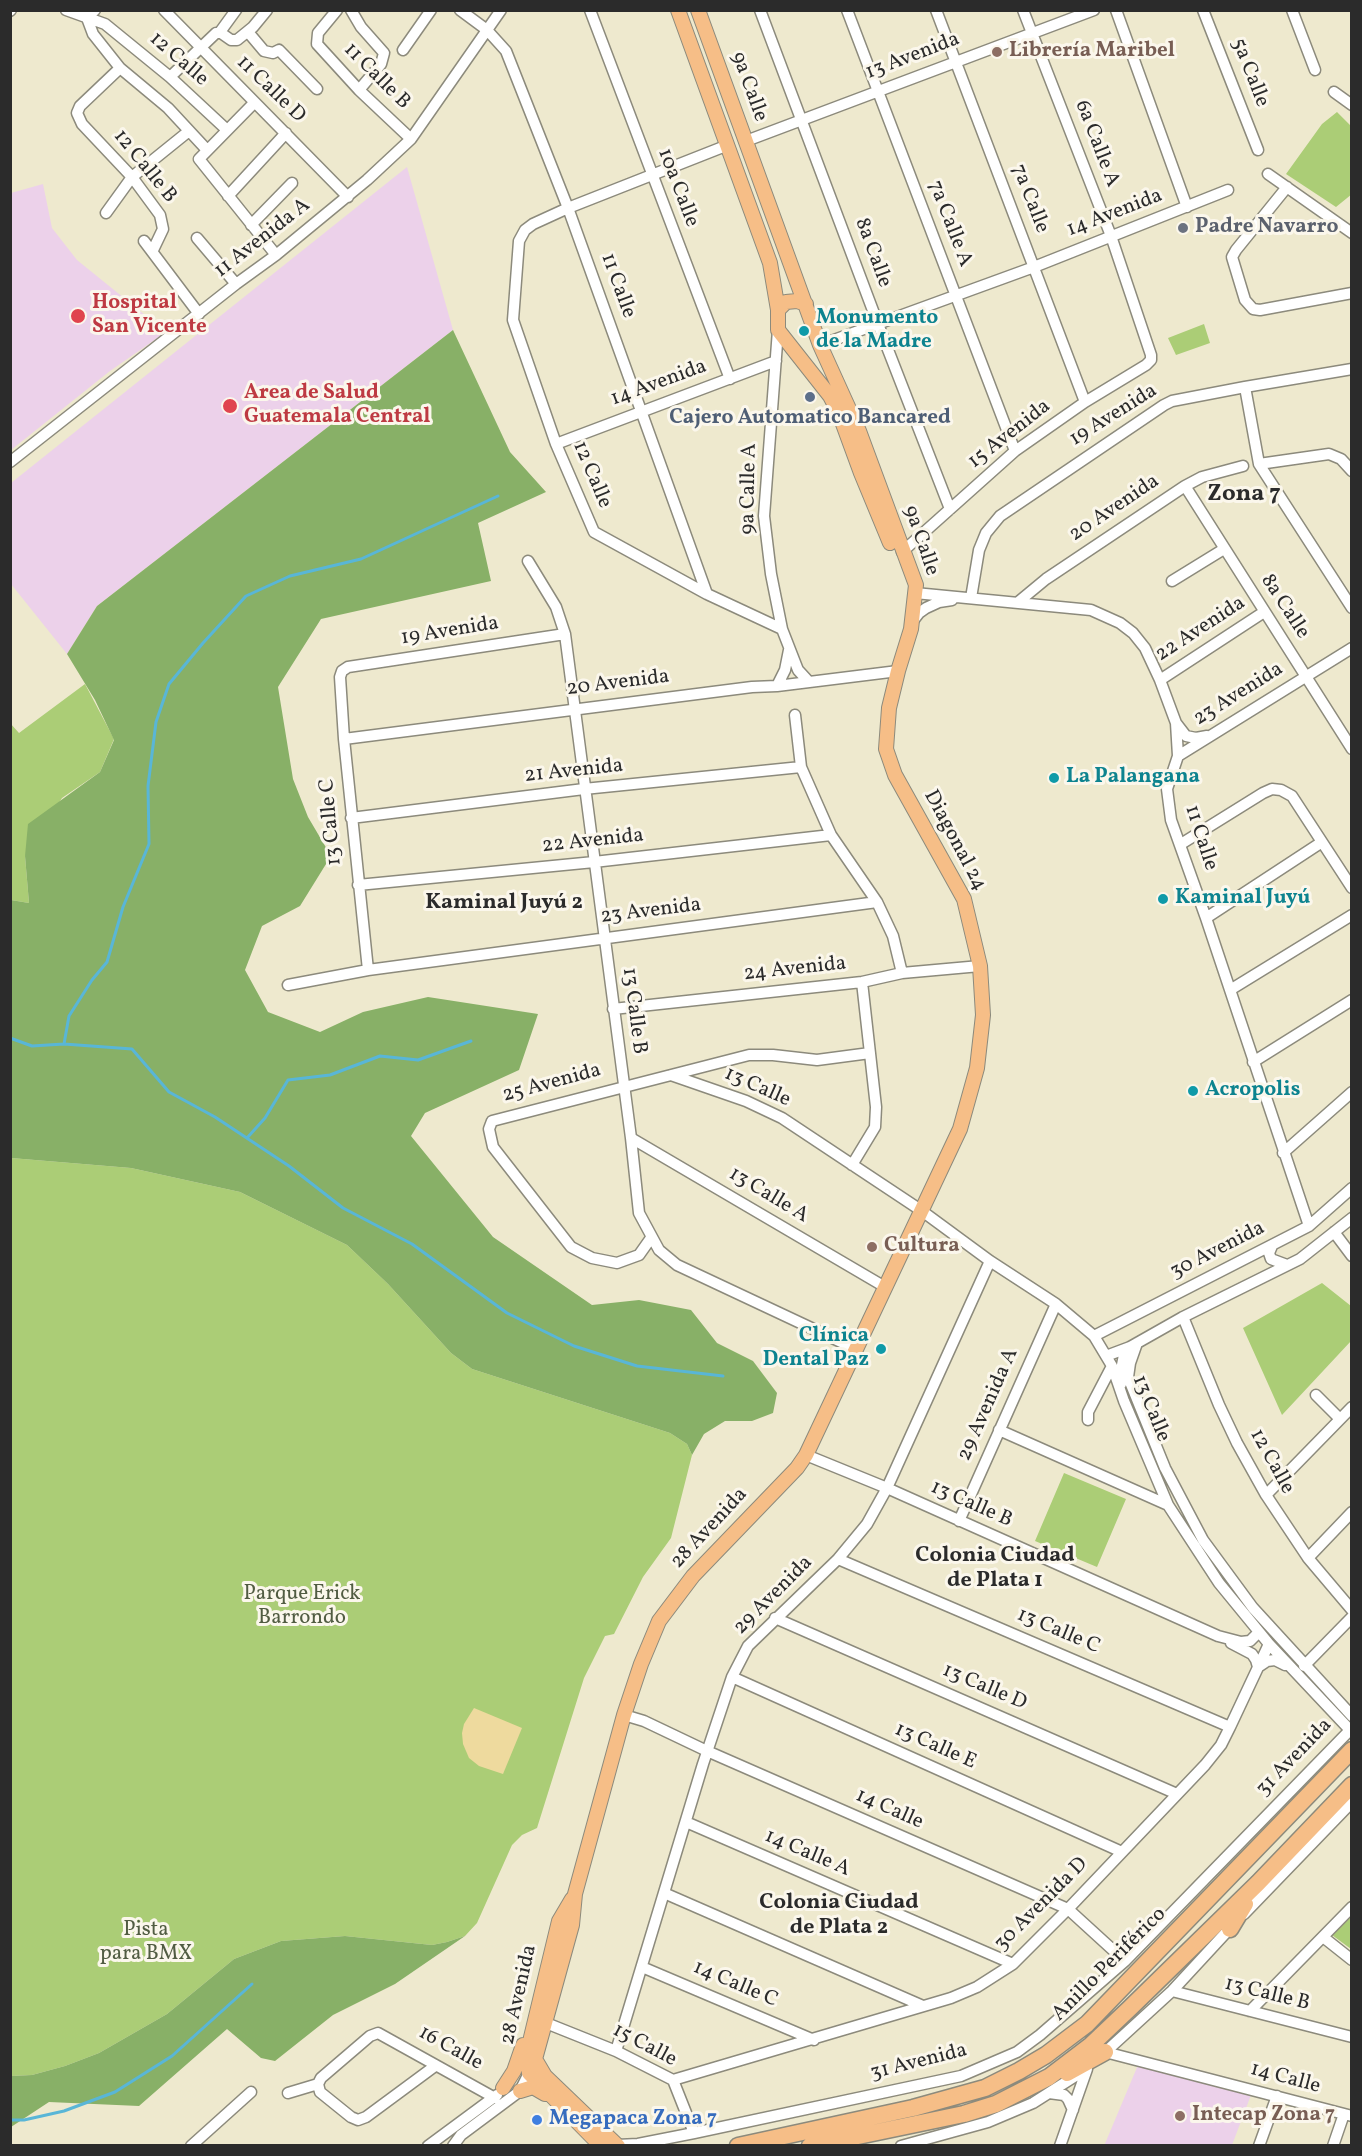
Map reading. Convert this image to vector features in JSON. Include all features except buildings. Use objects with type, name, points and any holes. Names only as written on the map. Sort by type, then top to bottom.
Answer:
[{"type":"highway","name":"Anillo Periférico","points":[[738,2145],[914,2108],[985,2088],[1046,2055],[1087,2024],[1352,1750]]},
{"type":"highway","name":"Anillo Periférico","points":[[810,2145],[964,2114],[1048,2085],[1258,1883],[1352,1785]]},
{"type":"highway","points":[[1230,1929],[1258,1883]]},
{"type":"highway","points":[[1048,2085],[1105,2052]]},
{"type":"main road","name":"9a Calle","points":[[678,10],[770,263],[778,310],[778,330],[830,396],[840,413],[861,473],[895,555],[909,587],[915,593]]},
{"type":"main road","name":"9a Calle","points":[[698,10],[820,345],[859,431],[916,585],[915,593]]},
{"type":"main road","points":[[778,310],[786,302],[797,301],[806,304]]},
{"type":"main road","name":"Diagonal 24","points":[[915,593],[912,622],[889,708],[886,749],[895,775],[964,900],[980,966],[983,1015],[977,1068],[960,1129],[922,1211]]},
{"type":"main road","name":"28 Avenida","points":[[535,2060],[559,1921],[574,1894],[624,1715],[641,1664],[659,1621],[693,1576],[797,1468],[806,1455],[922,1211]]},
{"type":"main road","points":[[499,2093],[514,2071],[525,2039],[540,2022]]},
{"type":"main road","name":"28 Avenida","points":[[530,2073],[525,2058],[540,2022]]},
{"type":"main road","points":[[535,2060],[539,2069],[617,2145]]},
{"type":"main road","points":[[530,2073],[601,2145]]},
{"type":"main road","points":[[520,2091],[534,2088],[555,2100]]},
{"type":"street","name":"12 Calle","points":[[55,10],[91,14],[170,77],[227,130]]},
{"type":"street","name":"11 Calle D","points":[[164,10],[348,197]]},
{"type":"street","points":[[170,77],[216,33],[220,32],[236,10]]},
{"type":"street","points":[[220,32],[228,39],[234,41],[240,39],[267,10]]},
{"type":"street","name":"11 Calle B","points":[[337,10],[318,33],[316,40],[319,47],[359,90],[411,139]]},
{"type":"street","points":[[351,10],[361,27],[382,49],[384,57],[381,64],[359,90]]},
{"type":"street","points":[[403,50],[431,10]]},
{"type":"street","name":"11 Calle","points":[[460,10],[487,30],[506,51],[568,208],[707,594]]},
{"type":"street","name":"11 Avenida A","points":[[10,462],[348,197],[411,139],[501,10]]},
{"type":"street","name":"10a Calle","points":[[590,10],[730,379]]},
{"type":"street","name":"8a Calle","points":[[760,10],[950,508]]},
{"type":"street","name":"7a Calle A","points":[[847,10],[1015,452]]},
{"type":"street","name":"7a Calle","points":[[936,10],[1085,402]]},
{"type":"street","name":"6a Calle A","points":[[1023,10],[1110,236],[1151,360]]},
{"type":"street","name":"13 Avenida","points":[[746,141],[1094,10]]},
{"type":"street","name":"14 Avenida","points":[[1116,10],[1187,207]]},
{"type":"street","name":"5a Calle","points":[[1203,10],[1258,150]]},
{"type":"street","points":[[1292,10],[1315,70]]},
{"type":"street","points":[[91,14],[93,34],[120,68],[168,108],[207,150]]},
{"type":"street","points":[[248,32],[264,51],[273,53],[279,50],[317,89]]},
{"type":"street","name":"12 Calle B","points":[[120,68],[80,106],[77,113],[82,124],[132,177],[160,216],[161,235],[153,250]]},
{"type":"street","points":[[1334,92],[1352,105]]},
{"type":"street","points":[[255,103],[199,159],[276,255]]},
{"type":"street","points":[[106,213],[132,177],[189,131]]},
{"type":"street","points":[[228,196],[286,133]]},
{"type":"street","points":[[568,208],[728,145]]},
{"type":"street","points":[[1268,174],[1352,233]]},
{"type":"street","points":[[250,225],[292,183]]},
{"type":"street","points":[[1287,187],[1232,257],[1245,300],[1253,309],[1267,310],[1352,293]]},
{"type":"street","name":"14 Avenida","points":[[820,345],[1034,267],[1228,190]]},
{"type":"street","name":"12 Calle","points":[[568,208],[533,224],[525,230],[519,241],[513,320],[556,444],[594,532],[707,594],[782,629]]},
{"type":"street","points":[[197,238],[236,284]]},
{"type":"street","points":[[144,241],[199,314]]},
{"type":"street","name":"9a Calle A","points":[[778,330],[764,516],[771,574],[782,629],[798,670],[809,682]]},
{"type":"street","name":"15 Avenida","points":[[902,552],[1015,452],[1085,402],[1151,360]]},
{"type":"street","name":"14 Avenida","points":[[556,444],[776,362]]},
{"type":"street","name":"19 Avenida","points":[[967,598],[979,550],[986,533],[1004,512],[1164,405],[1172,401],[1245,387],[1352,369]]},
{"type":"street","points":[[1245,387],[1259,464],[1352,608]]},
{"type":"street","points":[[1259,464],[1321,454],[1333,455],[1341,459],[1352,471]]},
{"type":"street","name":"20 Avenida","points":[[1017,603],[1046,579],[1185,486],[1202,477],[1243,466]]},
{"type":"street","name":"8a Calle","points":[[1185,486],[1352,749]]},
{"type":"street","points":[[1172,581],[1224,549]]},
{"type":"street","name":"13 Calle B","points":[[528,561],[556,608],[565,634],[639,1213],[659,1250],[677,1265],[856,1349]]},
{"type":"street","name":"11 Calle","points":[[915,593],[1083,609],[1113,619],[1126,627],[1139,640],[1160,680],[1176,723],[1178,756],[1167,789],[1171,820],[1309,1226]]},
{"type":"street","name":"11 Calle","points":[[912,622],[919,613],[939,602],[967,598]]},
{"type":"street","name":"22 Avenida","points":[[1160,680],[1264,612]]},
{"type":"street","name":"19 Avenida","points":[[342,671],[348,668],[565,634]]},
{"type":"street","points":[[777,686],[788,662],[789,647]]},
{"type":"street","name":"23 Avenida","points":[[1178,756],[1352,648]]},
{"type":"street","name":"13 Calle C","points":[[342,671],[340,677],[344,739],[368,970]]},
{"type":"street","name":"20 Avenida","points":[[344,739],[752,687],[898,671]]},
{"type":"street","points":[[795,715],[801,767],[831,835],[877,902],[893,936],[902,973]]},
{"type":"street","points":[[1176,723],[1182,732],[1191,737],[1201,738],[1213,734]]},
{"type":"street","name":"21 Avenida","points":[[351,818],[585,789],[801,767]]},
{"type":"street","points":[[1180,844],[1263,793],[1272,789],[1281,789],[1292,796],[1352,888]]},
{"type":"street","name":"22 Avenida","points":[[358,885],[594,862],[831,835]]},
{"type":"street","points":[[1206,918],[1322,842]]},
{"type":"street","name":"23 Avenida","points":[[288,985],[368,970],[877,902]]},
{"type":"street","points":[[1230,990],[1352,915]]},
{"type":"street","name":"24 Avenida","points":[[613,1009],[862,982],[902,973],[980,966]]},
{"type":"street","points":[[852,1166],[875,1127],[876,1107],[862,982]]},
{"type":"street","points":[[1253,1062],[1352,1000]]},
{"type":"street","name":"25 Avenida","points":[[651,1238],[639,1255],[617,1263],[592,1258],[571,1247],[493,1147],[489,1129],[492,1121],[749,1055],[774,1054],[817,1060],[870,1053]]},
{"type":"street","name":"13 Calle","points":[[672,1075],[746,1101],[782,1118],[1056,1304],[1094,1336],[1109,1361],[1168,1505],[1219,1584],[1258,1632],[1351,1729]]},
{"type":"street","points":[[1283,1153],[1352,1092]]},
{"type":"street","name":"13 Calle A","points":[[631,1138],[885,1287]]},
{"type":"street","name":"30 Avenida","points":[[1094,1336],[1309,1226],[1352,1188]]},
{"type":"street","name":"30 Avenida","points":[[1109,1361],[1183,1317],[1300,1259],[1352,1218]]},
{"type":"street","points":[[1334,1232],[1352,1256]]},
{"type":"street","points":[[1272,1246],[1269,1253],[1271,1259],[1287,1265]]},
{"type":"street","name":"29 Avenida","points":[[616,2051],[707,1751],[732,1677],[748,1646],[838,1559],[867,1524],[887,1488],[990,1261]]},
{"type":"street","name":"29 Avenida A","points":[[959,1521],[1056,1304]]},
{"type":"street","name":"12 Calle","points":[[1183,1317],[1219,1405],[1266,1495],[1308,1558],[1352,1610]]},
{"type":"street","points":[[1120,1390],[1122,1365],[1133,1345]]},
{"type":"street","name":"13 Calle","points":[[1133,1345],[1128,1377],[1165,1468],[1203,1540],[1253,1608],[1352,1716]]},
{"type":"street","points":[[1088,1420],[1088,1412],[1109,1361]]},
{"type":"street","points":[[1316,1395],[1340,1419]]},
{"type":"street","points":[[1266,1495],[1352,1407]]},
{"type":"street","points":[[999,1430],[1168,1505]]},
{"type":"street","name":"13 Calle B","points":[[806,1455],[887,1488],[1218,1635],[1252,1654],[1258,1667]]},
{"type":"street","points":[[1308,1558],[1352,1512]]},
{"type":"street","name":"13 Calle C","points":[[838,1559],[1230,1727]]},
{"type":"street","points":[[1304,1666],[1352,1617]]},
{"type":"street","name":"13 Calle D","points":[[775,1618],[1177,1794]]},
{"type":"street","name":"13 Calle B","points":[[1218,1635],[1241,1642],[1250,1641],[1258,1632]]},
{"type":"street","name":"30 Avenida D","points":[[673,2080],[951,1998],[976,1987],[1013,1964],[1205,1765],[1221,1745],[1269,1644]]},
{"type":"street","points":[[1258,1667],[1267,1661],[1275,1660],[1291,1668]]},
{"type":"street","name":"13 Calle E","points":[[732,1677],[1122,1852]]},
{"type":"street","name":"14 Calle","points":[[624,1715],[644,1721],[707,1751],[1068,1909],[1125,1961]]},
{"type":"street","name":"31 Avenida","points":[[617,2145],[638,2144],[694,2133],[961,2076],[1017,2052],[1040,2035],[1125,1961],[1351,1729]]},
{"type":"street","points":[[901,2145],[988,2122],[1034,2103],[1048,2085],[1087,2069],[1172,1991],[1352,1802]]},
{"type":"street","name":"14 Calle A","points":[[686,1822],[1013,1964]]},
{"type":"street","points":[[664,1893],[923,2006]]},
{"type":"street","points":[[1250,2011],[1352,1907]]},
{"type":"street","points":[[1323,1937],[1352,1960]]},
{"type":"street","name":"14 Calle C","points":[[642,1967],[814,2040]]},
{"type":"street","name":"13 Calle B","points":[[1172,1991],[1352,2037]]},
{"type":"street","name":"15 Calle","points":[[540,2022],[616,2051],[673,2080],[694,2133]]},
{"type":"street","name":"16 Calle","points":[[318,2084],[321,2078],[370,2036],[378,2033],[435,2066],[499,2093]]},
{"type":"street","name":"14 Calle","points":[[1105,2052],[1348,2115]]},
{"type":"street","points":[[453,2145],[462,2135],[520,2091],[535,2060]]},
{"type":"street","points":[[288,2093],[318,2084],[320,2092],[358,2120],[366,2117],[435,2066]]},
{"type":"street","points":[[1060,2145],[1087,2069]]},
{"type":"street","points":[[428,2145],[499,2093],[513,2079],[530,2073],[554,2083]]},
{"type":"street","points":[[1048,2085],[1068,2099],[1072,2110]]},
{"type":"street","points":[[191,2145],[251,2092]]},
{"type":"street","points":[[1259,2145],[1278,2097]]},
{"type":"street","points":[[1332,2145],[1348,2115]]},
{"type":"shaded area","name":"Area de Salud Guatemala Central","points":[[407,167],[453,330],[97,606],[67,654],[11,584],[11,483]]},
{"type":"shaded area","name":"Hospital San Vicente","points":[[43,184],[52,228],[77,260],[166,332],[110,371],[11,450],[11,193]]},
{"type":"shaded area","name":"Intecap Zona 7","points":[[1138,2065],[1251,2095],[1232,2145],[1104,2146]]},
{"type":"green space","points":[[1337,112],[1351,126],[1352,194],[1336,207],[1286,174],[1322,124]]},
{"type":"green space","points":[[1204,324],[1210,343],[1176,355],[1168,338]]},
{"type":"green space","points":[[453,330],[510,452],[546,492],[478,523],[491,581],[321,619],[278,687],[293,779],[308,817],[331,856],[300,906],[262,926],[245,970],[268,1012],[320,1032],[363,1012],[428,997],[538,1014],[519,1070],[425,1113],[411,1136],[493,1237],[592,1305],[639,1300],[691,1310],[717,1343],[753,1361],[777,1393],[773,1413],[752,1421],[725,1421],[704,1434],[692,1455],[687,1444],[670,1433],[472,1369],[451,1353],[388,1284],[347,1245],[240,1192],[131,1168],[11,1158],[11,900],[29,903],[25,856],[28,824],[100,772],[114,740],[95,700],[67,654],[97,606]]},
{"type":"green space","points":[[85,684],[114,739],[100,772],[62,798],[25,856],[29,903],[11,900],[10,723],[19,733]]},
{"type":"green space","name":"Parque Erick Barrondo","points":[[11,1158],[131,1168],[240,1192],[347,1245],[388,1284],[451,1353],[472,1369],[670,1433],[687,1444],[692,1455],[671,1538],[643,1577],[614,1634],[605,1636],[584,1678],[537,1828],[522,1835],[512,1845],[477,1923],[465,1936],[432,1945],[345,1936],[281,1941],[234,1959],[167,2014],[99,2053],[32,2075],[11,2076]]},
{"type":"green space","points":[[1322,1283],[1351,1306],[1351,1341],[1282,1415],[1243,1328]]},
{"type":"green space","points":[[1064,1473],[1126,1499],[1097,1567],[1035,1541]]},
{"type":"green space","points":[[1351,1917],[1351,1949],[1332,1935]]},
{"type":"green space","points":[[345,1936],[432,1945],[465,1936],[395,1984],[333,2015],[275,2061],[261,2058],[227,2029],[139,2106],[49,2102],[11,2127],[11,2076],[32,2075],[99,2053],[167,2014],[234,1959],[281,1941]]},
{"type":"sand","points":[[474,1708],[522,1728],[503,1774],[479,1766],[469,1758],[463,1744],[462,1733],[464,1724]]},
{"type":"waterway","points":[[64,1044],[69,1016],[92,980],[107,962],[123,907],[149,844],[148,786],[156,722],[169,684],[246,596],[290,576],[361,559],[498,496]]},
{"type":"waterway","points":[[10,1038],[32,1046],[64,1044],[132,1049],[169,1092],[215,1117],[289,1166],[343,1208],[412,1244],[507,1313],[574,1346],[637,1366],[723,1376]]},
{"type":"waterway","points":[[247,1138],[265,1118],[288,1080],[330,1075],[380,1056],[418,1060],[471,1041]]},
{"type":"waterway","points":[[10,2120],[24,2120],[64,2111],[115,2092],[172,2056],[252,1984]]},
{"type":"place","name":"Librería Maribel","points":[[997,52]]},
{"type":"place","name":"Padre Navarro","points":[[1183,228]]},
{"type":"place","name":"Hospital San Vicente","points":[[78,316]]},
{"type":"place","name":"Monumento de la Madre","points":[[804,331]]},
{"type":"place","name":"Cajero Automatico Bancared","points":[[810,397]]},
{"type":"place","name":"Area de Salud Guatemala Central","points":[[230,406]]},
{"type":"place","name":"La Palangana","points":[[1054,778]]},
{"type":"place","name":"Kaminal Juyú","points":[[1163,899]]},
{"type":"place","name":"Acropolis","points":[[1193,1091]]},
{"type":"place","name":"Cultura","points":[[872,1247]]},
{"type":"place","name":"Clínica Dental Paz","points":[[881,1349]]},
{"type":"place","name":"Intecap Zona 7","points":[[1180,2116]]},
{"type":"place","name":"Megapaca Zona 7","points":[[537,2120]]},
{"type":"district","name":"Zona 7","points":[[1244,496]]},
{"type":"district","name":"Kaminal Juyú 2","points":[[504,904]]},
{"type":"district","name":"Colonia Ciudad de Plata 1","points":[[995,1570]]},
{"type":"district","name":"Colonia Ciudad de Plata 2","points":[[839,1916]]},
{"type":"park label","name":"Pista para BMX","points":[[146,1943]]}]
